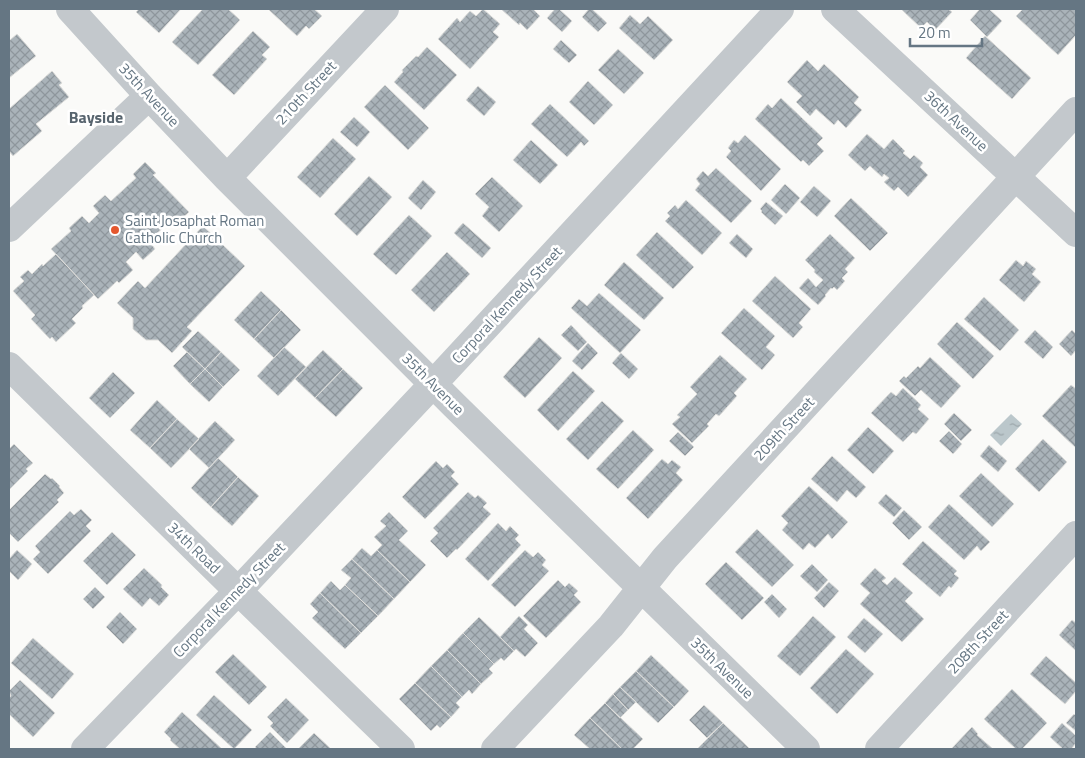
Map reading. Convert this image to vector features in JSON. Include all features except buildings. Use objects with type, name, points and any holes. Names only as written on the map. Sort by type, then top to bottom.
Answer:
[{"type":"street","name":"35th Avenue","points":[[70,9],[227,178],[433,384],[806,749]]},
{"type":"street","name":"210th Street","points":[[227,178],[385,9]]},
{"type":"street","name":"Corporal Kennedy Street","points":[[85,749],[238,591],[433,384],[780,9]]},
{"type":"street","name":"36th Avenue","points":[[835,9],[1076,233]]},
{"type":"street","points":[[9,228],[149,96]]},
{"type":"street","name":"209th Street","points":[[495,749],[611,626],[665,558],[1076,111]]},
{"type":"street","name":"34th Road","points":[[9,366],[401,749]]},
{"type":"street","name":"208th Street","points":[[879,749],[1076,535]]},
{"type":"water","points":[[1011,414],[1022,424],[1001,446],[990,435]]},
{"type":"place","name":"Saint Josaphat Roman Catholic Church","points":[[115,230]]},
{"type":"district","name":"Bayside","points":[[96,117]]}]
